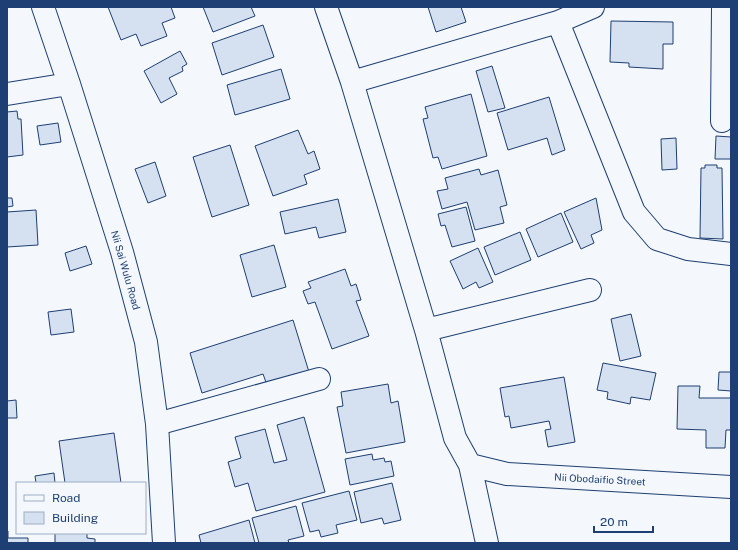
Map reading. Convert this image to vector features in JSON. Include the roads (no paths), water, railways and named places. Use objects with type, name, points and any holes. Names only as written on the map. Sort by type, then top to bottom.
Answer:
[{"type":"street","name":"Nii Sai Wulu Road","points":[[43,7],[122,252],[146,342],[157,424],[164,543]]},
{"type":"street","points":[[326,7],[352,82],[426,330],[455,438],[470,465],[487,543]]},
{"type":"street","points":[[352,82],[558,22],[593,7]]},
{"type":"street","points":[[722,121],[723,7]]},
{"type":"street","points":[[558,22],[634,212],[657,239],[688,249],[731,254]]},
{"type":"street","points":[[7,94],[69,84]]},
{"type":"street","points":[[426,330],[590,290]]},
{"type":"street","points":[[157,424],[319,379]]},
{"type":"street","name":"Nii Obodaifio Street","points":[[470,465],[507,474],[731,487]]}]
